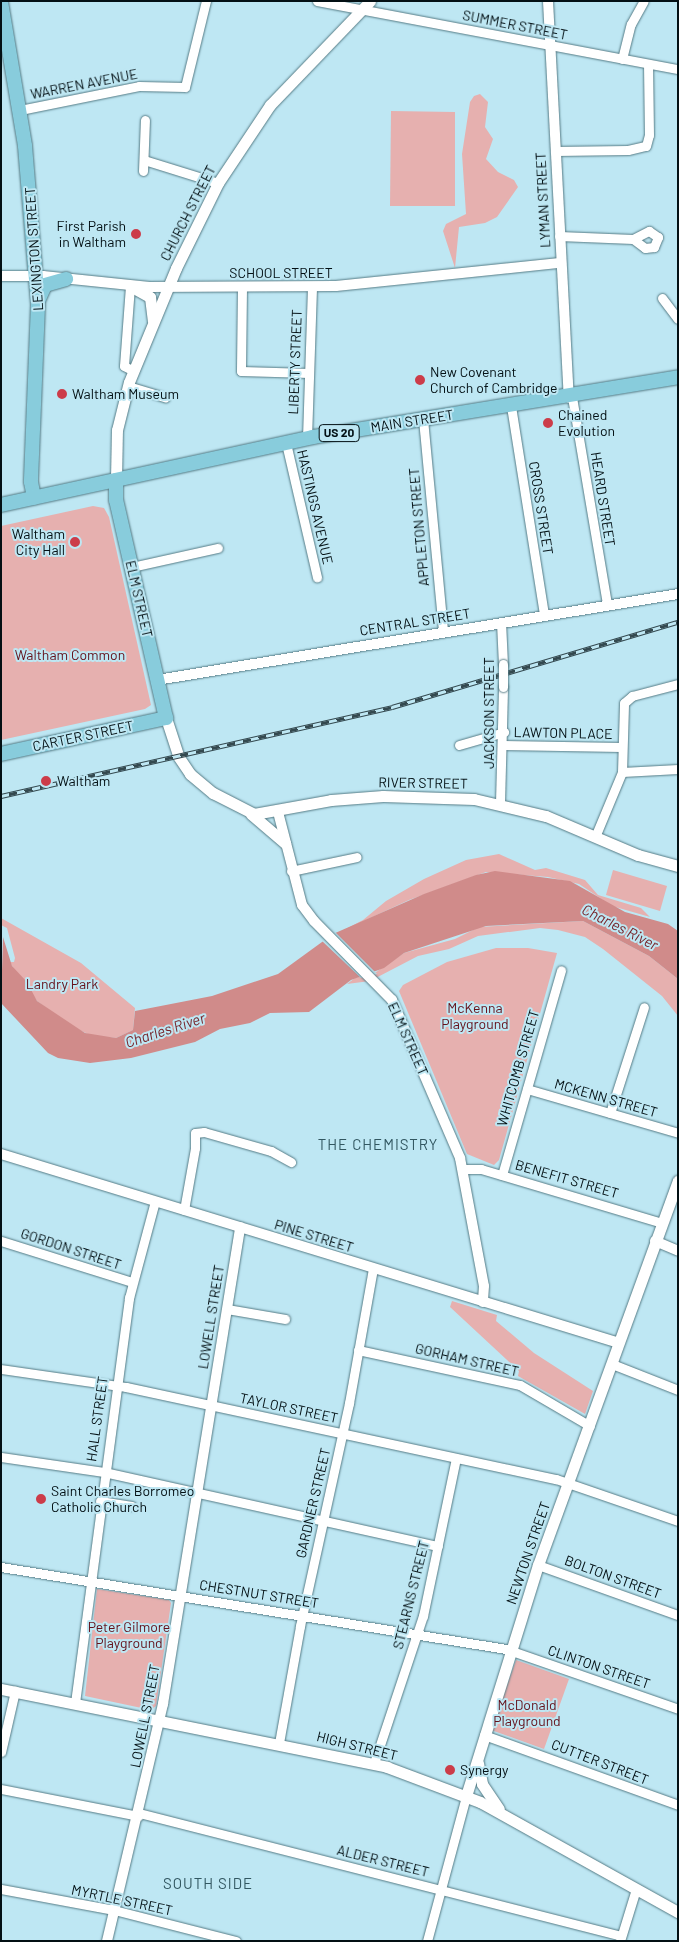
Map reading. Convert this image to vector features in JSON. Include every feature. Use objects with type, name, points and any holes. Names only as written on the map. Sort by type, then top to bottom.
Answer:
[{"type":"main road","name":"CHURCH STREET","points":[[116,480],[117,430],[128,386],[152,325],[218,183],[264,112],[370,1]]},
{"type":"main road","name":"LEXINGTON STREET","points":[[1,2],[4,35],[20,110],[38,305],[31,482],[34,498]]},
{"type":"main road","points":[[38,305],[44,286],[66,279]]},
{"type":"main road","points":[[130,286],[145,292],[152,300],[152,325]]},
{"type":"main road","name":"MAIN STREET","points":[[1,505],[307,438],[571,397],[678,377]]},
{"type":"main road","name":"ELM STREET","points":[[116,480],[116,500],[166,718],[184,766],[218,795],[248,812],[259,815],[278,812]]},
{"type":"main road","name":"CARTER STREET","points":[[1,754],[166,718]]},
{"type":"main road","name":"RIVER STREET","points":[[278,812],[327,801],[400,795],[442,796],[500,803],[550,817],[594,837],[678,866]]},
{"type":"main road","points":[[248,812],[275,831],[285,843]]},
{"type":"main road","name":"NEWTON STREET","points":[[466,1796],[538,1565],[678,1181]]},
{"type":"main road","name":"HIGH STREET","points":[[1,1689],[374,1763],[466,1796],[678,1912]]},
{"type":"main road","points":[[479,1752],[478,1768],[482,1784],[491,1800],[509,1818]]},
{"type":"street","name":"WARREN AVENUE","points":[[20,110],[139,86],[185,87],[206,1]]},
{"type":"street","name":"SUMMER STREET","points":[[317,1],[678,69]]},
{"type":"street","name":"LYMAN STREET","points":[[548,1],[560,263],[571,397]]},
{"type":"street","points":[[622,59],[631,24],[644,1]]},
{"type":"street","points":[[555,151],[628,150],[646,146],[649,135],[648,64]]},
{"type":"street","points":[[143,171],[145,120]]},
{"type":"street","points":[[144,160],[218,183]]},
{"type":"street","points":[[559,236],[633,239]]},
{"type":"street","name":"SCHOOL STREET","points":[[1,276],[36,276],[130,286],[312,287],[384,284],[560,263]]},
{"type":"street","points":[[130,286],[124,366],[134,371]]},
{"type":"street","points":[[242,287],[242,371],[308,373]]},
{"type":"street","name":"LIBERTY STREET","points":[[307,438],[312,287]]},
{"type":"street","points":[[662,298],[678,319]]},
{"type":"street","points":[[128,386],[165,397]]},
{"type":"street","name":"HEARD STREET","points":[[571,397],[607,606]]},
{"type":"street","name":"CROSS STREET","points":[[511,406],[544,615]]},
{"type":"street","name":"APPLETON STREET","points":[[423,419],[443,632]]},
{"type":"street","name":"HASTINGS AVENUE","points":[[286,443],[317,578]]},
{"type":"street","points":[[132,567],[218,548]]},
{"type":"street","name":"CENTRAL STREET","points":[[157,680],[678,594]]},
{"type":"street","name":"JACKSON STREET","points":[[500,803],[504,732],[501,622]]},
{"type":"street","points":[[594,837],[622,772],[621,717],[626,700],[678,684]]},
{"type":"street","points":[[459,745],[504,732]]},
{"type":"street","name":"LAWTON PLACE","points":[[503,745],[622,747]]},
{"type":"street","points":[[622,772],[678,769]]},
{"type":"street","name":"ELM STREET","points":[[278,812],[299,899],[319,927],[382,989],[397,1010],[463,1169],[484,1286],[483,1302]]},
{"type":"street","points":[[291,870],[356,857]]},
{"type":"street","name":"WHITCOMB STREET","points":[[502,1175],[562,970]]},
{"type":"street","points":[[610,1113],[644,1007]]},
{"type":"street","name":"MCKENN STREET","points":[[527,1089],[678,1133]]},
{"type":"street","points":[[184,1210],[195,1148],[194,1133],[207,1133],[271,1151],[291,1162]]},
{"type":"street","name":"PINE STREET","points":[[1,1154],[619,1343]]},
{"type":"street","name":"BENEFIT STREET","points":[[463,1169],[478,1168],[662,1223]]},
{"type":"street","name":"HALL STREET","points":[[75,1703],[100,1501],[132,1282],[155,1201]]},
{"type":"street","name":"LOWELL STREET","points":[[107,1941],[160,1720],[240,1227]]},
{"type":"street","points":[[655,1241],[678,1251]]},
{"type":"street","name":"GORDON STREET","points":[[2,1243],[132,1282]]},
{"type":"street","name":"GARDNER STREET","points":[[279,1743],[302,1614],[343,1433],[373,1268]]},
{"type":"street","points":[[227,1309],[285,1318]]},
{"type":"street","name":"GORHAM STREET","points":[[358,1350],[516,1384],[590,1426]]},
{"type":"street","points":[[612,1364],[678,1390]]},
{"type":"street","name":"TAYLOR STREET","points":[[1,1369],[116,1385],[569,1482],[678,1521]]},
{"type":"street","points":[[1,1457],[104,1472],[438,1546]]},
{"type":"street","name":"STEARNS STREET","points":[[374,1763],[418,1634],[456,1458]]},
{"type":"street","points":[[100,1501],[132,1506]]},
{"type":"street","name":"BOLTON STREET","points":[[538,1565],[678,1615]]},
{"type":"street","name":"CHESTNUT STREET","points":[[2,1569],[91,1579],[511,1650]]},
{"type":"street","name":"CLINTON STREET","points":[[511,1650],[678,1709]]},
{"type":"street","points":[[1,1752],[15,1691]]},
{"type":"street","name":"CUTTER STREET","points":[[484,1735],[678,1806]]},
{"type":"street","name":"ALDER STREET","points":[[1,1789],[138,1814],[440,1890],[620,1938]]},
{"type":"street","name":"NEWTON STREET","points":[[427,1941],[466,1796]]},
{"type":"street","points":[[620,1938],[636,1889]]},
{"type":"street","name":"MYRTLE STREET","points":[[1,1890],[114,1910],[236,1941]]},
{"type":"green space","points":[[480,94],[488,102],[485,127],[493,139],[486,159],[498,172],[514,180],[518,187],[497,217],[485,223],[459,227],[455,268],[443,231],[446,224],[466,214],[462,154],[470,102],[474,96]]},
{"type":"green space","points":[[391,111],[455,112],[455,206],[390,206]]},
{"type":"green space","name":"Waltham Common","points":[[93,506],[104,508],[109,517],[151,705],[145,709],[1,740],[1,526]]},
{"type":"green space","points":[[499,854],[535,870],[546,868],[585,880],[598,895],[641,908],[650,917],[612,906],[579,884],[548,877],[486,872],[409,900],[342,931],[363,920],[386,901],[424,879],[466,860]]},
{"type":"green space","points":[[613,870],[667,886],[660,911],[606,895]]},
{"type":"green space","name":"Landry Park","points":[[1,918],[81,963],[135,1008],[133,1030],[116,1038],[92,1036],[69,1025],[37,1001],[10,962],[14,962],[15,958],[7,928],[1,925]]},
{"type":"green space","points":[[583,921],[649,956],[678,979],[678,1016],[662,996],[585,937],[558,930],[540,928],[478,936],[449,949],[418,956],[370,981],[347,984],[355,978],[376,972],[404,953],[455,939],[479,927]]},
{"type":"green space","name":"McKenna Playground","points":[[496,948],[528,948],[557,953],[499,1160],[494,1165],[467,1154],[399,991],[403,985],[447,962]]},
{"type":"green space","points":[[452,1301],[497,1315],[496,1321],[534,1353],[593,1391],[585,1414],[518,1376],[519,1371],[450,1307]]},
{"type":"green space","name":"Peter Gilmore Playground","points":[[97,1589],[169,1600],[171,1603],[156,1706],[151,1710],[85,1696]]},
{"type":"green space","name":"McDonald Playground","points":[[516,1660],[569,1679],[544,1749],[491,1730]]},
{"type":"water","name":"Charles River","points":[[495,871],[570,881],[625,912],[668,924],[678,931],[678,979],[649,956],[583,921],[486,926],[404,953],[384,968],[351,980],[309,1012],[270,1013],[250,1023],[220,1029],[195,1042],[131,1058],[90,1063],[58,1058],[48,1053],[1,1003],[3,937],[12,966],[27,982],[37,1001],[85,1033],[116,1038],[133,1030],[135,1011],[212,996],[278,974],[333,934],[424,894],[476,875]]},
{"type":"pier","points":[[334,931],[377,974],[361,978],[321,940]]},
{"type":"railway","points":[[1,796],[392,707],[678,622]]},
{"type":"place","name":"First Parish in Waltham","points":[[136,234]]},
{"type":"place","name":"New Covenant Church of Cambridge","points":[[420,380]]},
{"type":"place","name":"Waltham Museum","points":[[62,394]]},
{"type":"place","name":"Chained Evolution","points":[[548,423]]},
{"type":"place","name":"Waltham City Hall","points":[[75,542]]},
{"type":"place","name":"Waltham","points":[[46,781]]},
{"type":"place","name":"Saint Charles Borromeo Catholic Church","points":[[41,1499]]},
{"type":"place","name":"Synergy","points":[[450,1770]]},
{"type":"district","name":"THE CHEMISTRY","points":[[378,1145]]},
{"type":"district","name":"SOUTH SIDE","points":[[208,1884]]}]
